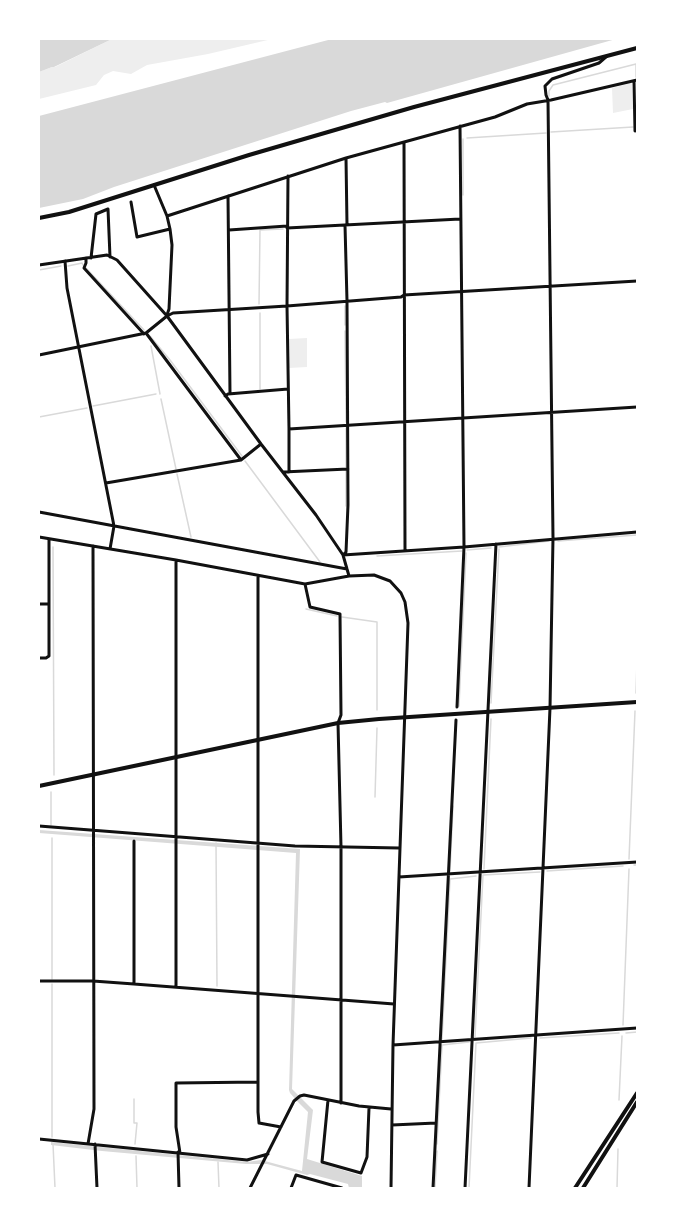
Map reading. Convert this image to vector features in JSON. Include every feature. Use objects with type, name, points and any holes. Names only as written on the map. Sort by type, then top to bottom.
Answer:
[{"type":"street","points":[[39,218],[69,212],[414,107],[637,48]]},
{"type":"street","points":[[529,1188],[550,708],[553,538],[548,100],[545,86],[552,79],[599,63],[609,55]]},
{"type":"street","points":[[167,216],[346,158],[495,117],[527,104],[635,80],[635,131]]},
{"type":"street","points":[[457,707],[464,547],[460,126]]},
{"type":"street","points":[[404,141],[405,551]]},
{"type":"street","points":[[343,555],[346,552],[348,469],[346,158]]},
{"type":"street","points":[[288,176],[289,472]]},
{"type":"street","points":[[154,185],[167,216],[172,244],[169,309],[166,316]]},
{"type":"street","points":[[228,196],[230,394]]},
{"type":"street","points":[[131,202],[137,237],[170,229]]},
{"type":"street","points":[[110,257],[108,209],[96,214],[84,268],[145,333],[242,460]]},
{"type":"street","points":[[229,230],[460,219]]},
{"type":"street","points":[[39,266],[107,255],[117,260],[166,316],[316,515],[343,555],[349,576]]},
{"type":"street","points":[[65,261],[67,288],[114,526],[110,549]]},
{"type":"street","points":[[39,355],[145,333],[173,312],[637,281]]},
{"type":"street","points":[[225,396],[288,389]]},
{"type":"street","points":[[289,429],[637,407]]},
{"type":"street","points":[[106,483],[242,460],[261,444]]},
{"type":"street","points":[[283,472],[348,469]]},
{"type":"street","points":[[39,512],[347,569]]},
{"type":"street","points":[[343,555],[637,532]]},
{"type":"street","points":[[39,537],[304,584],[349,576],[374,575],[382,577],[395,586],[405,602],[408,623],[394,1004],[391,1188]]},
{"type":"street","points":[[39,658],[49,656],[49,539]]},
{"type":"street","points":[[465,1188],[496,544]]},
{"type":"street","points":[[88,1144],[94,1109],[93,546]]},
{"type":"street","points":[[176,560],[176,986]]},
{"type":"street","points":[[258,576],[259,1124],[281,1127]]},
{"type":"street","points":[[304,584],[310,607],[340,614],[340,715],[338,723],[341,847],[340,1103]]},
{"type":"street","points":[[39,604],[49,604]]},
{"type":"street","points":[[39,786],[338,723],[637,702]]},
{"type":"street","points":[[433,1188],[456,720]]},
{"type":"street","points":[[39,826],[258,844],[399,848]]},
{"type":"street","points":[[134,840],[134,984]]},
{"type":"street","points":[[399,877],[637,862]]},
{"type":"street","points":[[39,981],[93,981],[176,986],[394,1004]]},
{"type":"street","points":[[393,1045],[637,1028]]},
{"type":"street","points":[[179,1188],[176,1126],[177,1083],[259,1082]]},
{"type":"street","points":[[575,1188],[637,1093]]},
{"type":"street","points":[[250,1188],[294,1101],[300,1096],[392,1109]]},
{"type":"street","points":[[328,1100],[322,1162],[362,1173],[367,1158],[369,1107]]},
{"type":"street","points":[[583,1188],[637,1102]]},
{"type":"street","points":[[392,1125],[436,1123]]},
{"type":"street","points":[[39,1139],[88,1144],[95,1147],[247,1160],[268,1154]]},
{"type":"street","points":[[95,1147],[97,1188]]},
{"type":"street","points":[[291,1188],[296,1175],[342,1188]]},
{"type":"street","points":[[320,1182],[320,1188]]},
{"type":"shaded area","points":[[39,39],[112,39],[39,72]]},
{"type":"shaded area","points":[[112,39],[272,39],[147,65],[131,74],[113,71],[104,75],[96,85],[39,99],[39,72],[55,67]]},
{"type":"shaded area","points":[[332,39],[616,39],[351,111],[83,199],[39,208],[39,116]]},
{"type":"shaded area","points":[[631,83],[633,109],[613,113],[612,88]]},
{"type":"shaded area","points":[[307,338],[307,367],[289,368],[289,339]]},
{"type":"shaded area","points":[[39,830],[300,849],[292,1089],[313,1110],[307,1159],[362,1176],[362,1188],[349,1188],[348,1184],[267,1164],[246,1164],[51,1145],[51,1142],[247,1162],[261,1160],[302,1171],[308,1112],[289,1090],[296,853],[39,833]]},
{"type":"waterway","points":[[549,96],[553,85],[636,64]]},
{"type":"waterway","points":[[636,77],[637,64]]},
{"type":"waterway","points":[[637,85],[637,106]]},
{"type":"waterway","points":[[551,132],[633,127]]},
{"type":"waterway","points":[[467,138],[546,133]]},
{"type":"waterway","points":[[463,139],[463,195]]},
{"type":"waterway","points":[[259,304],[260,230],[283,229]]},
{"type":"waterway","points":[[68,266],[82,263],[83,265]]},
{"type":"waterway","points":[[39,270],[61,266]]},
{"type":"waterway","points":[[85,267],[144,330]]},
{"type":"waterway","points":[[345,306],[345,325]]},
{"type":"waterway","points":[[260,313],[260,389]]},
{"type":"waterway","points":[[345,331],[346,422]]},
{"type":"waterway","points":[[150,336],[242,456]]},
{"type":"waterway","points":[[151,346],[160,394]]},
{"type":"waterway","points":[[93,406],[156,394]]},
{"type":"waterway","points":[[161,399],[176,469]]},
{"type":"waterway","points":[[39,417],[87,408]]},
{"type":"waterway","points":[[346,428],[346,467]]},
{"type":"waterway","points":[[245,461],[320,562]]},
{"type":"waterway","points":[[346,471],[346,506]]},
{"type":"waterway","points":[[177,474],[191,537]]},
{"type":"waterway","points":[[558,541],[637,535]]},
{"type":"waterway","points":[[499,547],[549,541]]},
{"type":"waterway","points":[[53,547],[54,775]]},
{"type":"waterway","points":[[467,550],[491,548]]},
{"type":"waterway","points":[[491,703],[499,549]]},
{"type":"waterway","points":[[377,556],[462,551]]},
{"type":"waterway","points":[[459,706],[466,553]]},
{"type":"waterway","points":[[306,609],[337,616]]},
{"type":"waterway","points":[[342,617],[377,622],[377,710]]},
{"type":"waterway","points":[[636,693],[637,662]]},
{"type":"waterway","points":[[629,859],[635,711]]},
{"type":"waterway","points":[[484,869],[491,719]]},
{"type":"waterway","points":[[375,797],[377,728]]},
{"type":"waterway","points":[[51,792],[51,825]]},
{"type":"waterway","points":[[450,871],[453,806]]},
{"type":"waterway","points":[[52,838],[52,979]]},
{"type":"waterway","points":[[216,843],[217,986]]},
{"type":"waterway","points":[[547,871],[623,866]]},
{"type":"waterway","points":[[623,1025],[629,869]]},
{"type":"waterway","points":[[475,1037],[483,875],[540,872]]},
{"type":"waterway","points":[[442,1039],[450,879],[476,876]]},
{"type":"waterway","points":[[52,984],[52,1137]]},
{"type":"waterway","points":[[626,1033],[637,1032]]},
{"type":"waterway","points":[[540,1038],[619,1033]]},
{"type":"waterway","points":[[619,1100],[622,1036]]},
{"type":"waterway","points":[[469,1188],[476,1043],[531,1038]]},
{"type":"waterway","points":[[437,1144],[442,1045],[469,1042]]},
{"type":"waterway","points":[[134,1099],[134,1123],[137,1123],[135,1144]]},
{"type":"waterway","points":[[53,1144],[55,1188]]},
{"type":"waterway","points":[[617,1188],[618,1149]]},
{"type":"waterway","points":[[435,1188],[437,1151]]},
{"type":"waterway","points":[[136,1156],[137,1188]]},
{"type":"waterway","points":[[218,1162],[219,1188]]}]
